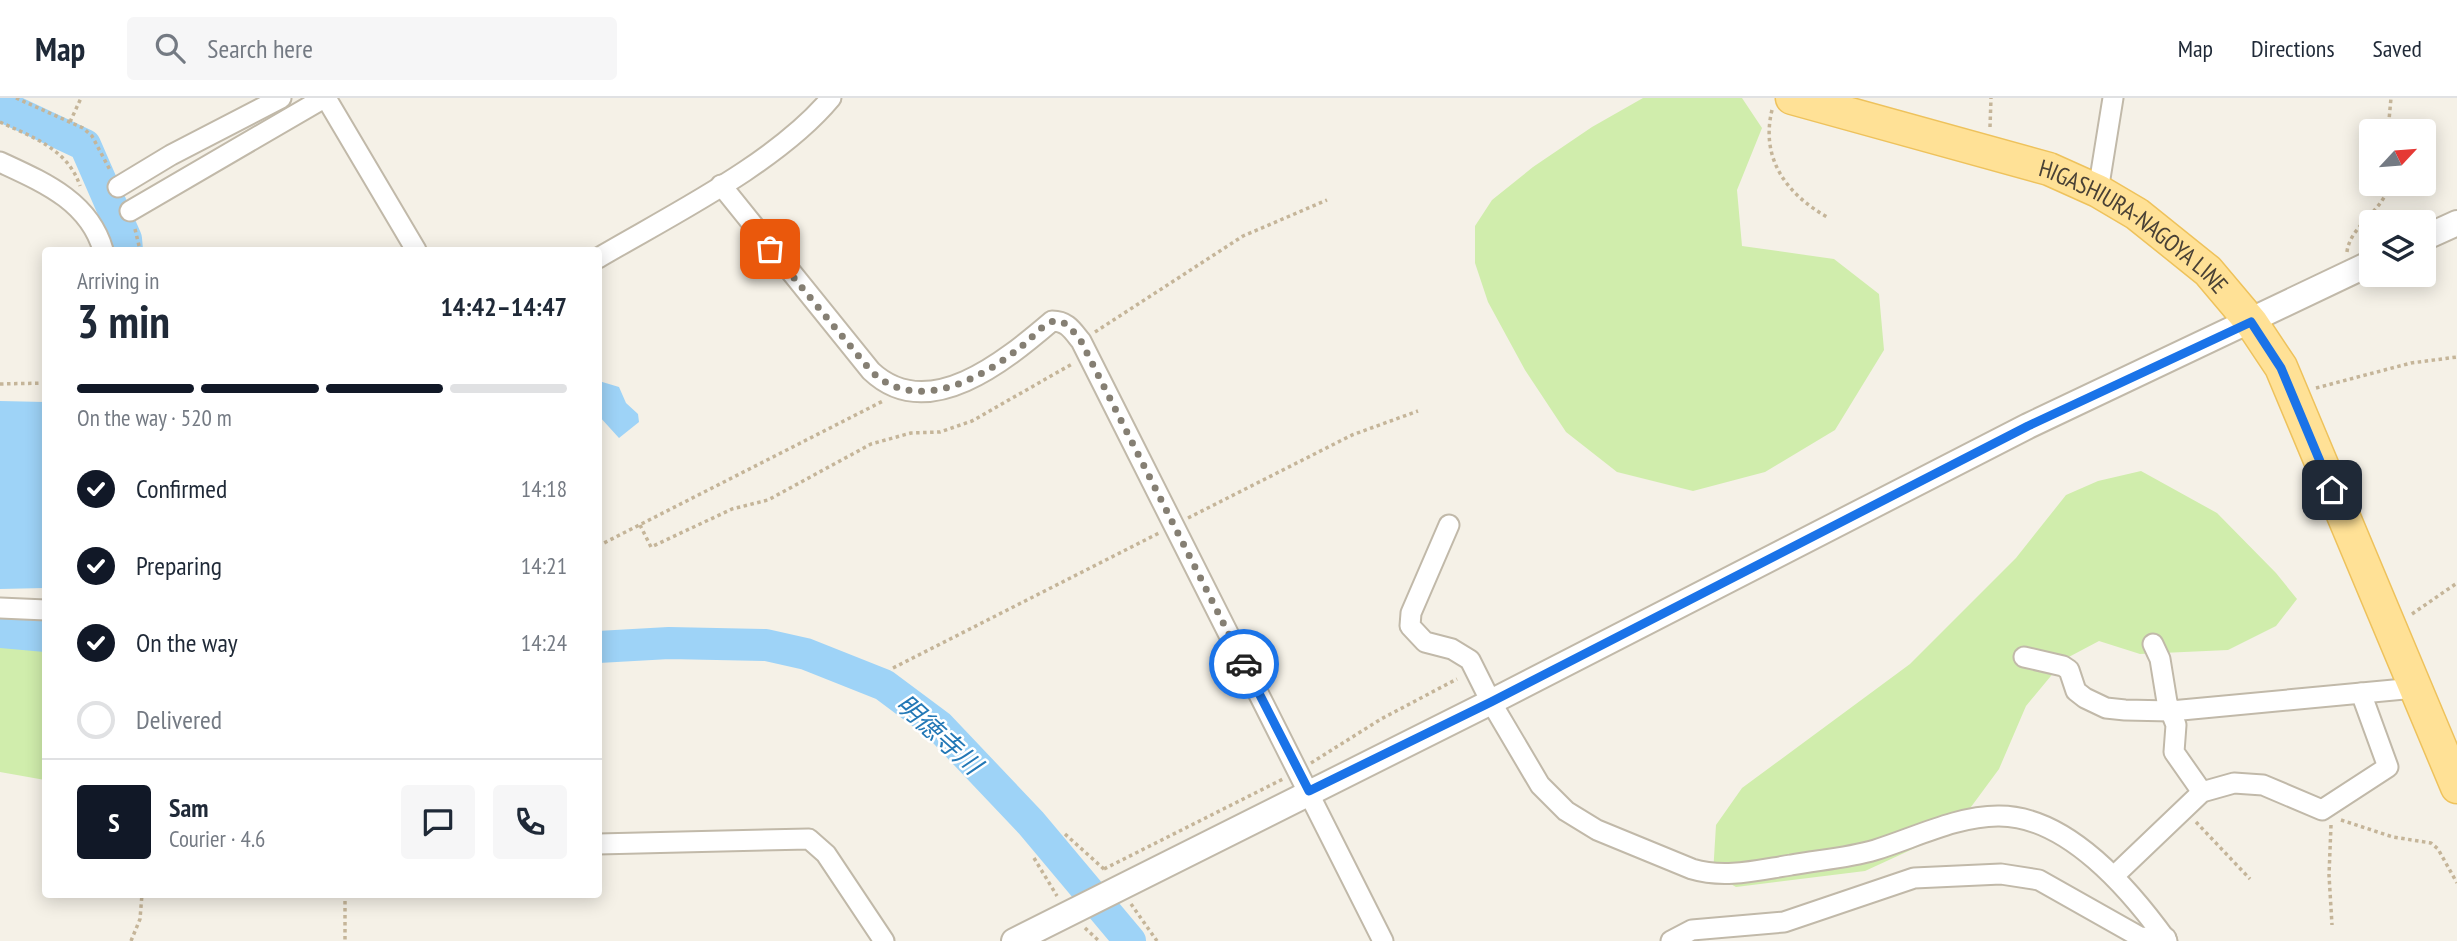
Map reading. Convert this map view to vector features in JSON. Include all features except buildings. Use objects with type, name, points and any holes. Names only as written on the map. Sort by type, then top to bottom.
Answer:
[{"type":"main road","name":"HIGASHIURA-NAGOYA LINE","points":[[1792,98],[2049,169],[2098,191],[2137,214],[2208,271],[2251,322],[2281,368],[2457,787]]},
{"type":"street","points":[[118,187],[171,155],[281,98]]},
{"type":"street","points":[[130,211],[325,98],[414,247]]},
{"type":"street","points":[[602,256],[721,185],[793,135],[831,98]]},
{"type":"street","points":[[2098,191],[2113,98]]},
{"type":"street","points":[[0,162],[45,183],[78,206],[98,235],[102,247]]},
{"type":"street","points":[[721,185],[871,371],[886,385],[909,391],[937,391],[959,384],[1004,359],[1052,321],[1062,321],[1084,347],[1383,941]]},
{"type":"street","points":[[2436,233],[2457,223]]},
{"type":"street","points":[[1014,941],[1085,903],[1491,702],[2028,426],[2359,269]]},
{"type":"street","points":[[1449,525],[1411,613],[1410,626],[1425,642],[1452,649],[1470,660],[1491,702],[1540,785],[1566,811],[1645,851],[1708,874],[1735,874],[1863,853],[1975,818],[2000,816],[2020,819],[2067,840],[2114,876],[2166,940]]},
{"type":"street","points":[[0,608],[42,610]]},
{"type":"street","points":[[2153,645],[2160,660],[2176,725],[2174,752],[2203,792]]},
{"type":"street","points":[[2024,657],[2063,666],[2069,670],[2076,691],[2106,708],[2171,711],[2415,688]]},
{"type":"street","points":[[2114,876],[2203,792],[2234,783],[2263,785],[2322,810],[2388,768],[2361,693]]},
{"type":"street","points":[[602,844],[809,839],[826,854],[884,941]]},
{"type":"street","points":[[1671,941],[1692,930],[1784,922],[1914,878],[2001,874],[2039,880],[2140,937],[2166,940]]},
{"type":"path","points":[[16,98],[70,122],[92,136],[118,187]]},
{"type":"path","points":[[70,122],[81,98]]},
{"type":"path","points":[[1774,98],[1767,134],[1769,152],[1795,194],[1805,204],[1829,218]]},
{"type":"path","points":[[1987,151],[1991,98]]},
{"type":"path","points":[[2389,119],[2391,98]]},
{"type":"path","points":[[0,122],[46,143],[64,158],[75,172],[80,185],[78,206]]},
{"type":"path","points":[[640,525],[651,547],[732,509],[768,500],[871,444],[901,435],[940,432],[972,421],[1033,388],[1084,347],[1243,236],[1326,200]]},
{"type":"path","points":[[130,211],[139,247]]},
{"type":"path","points":[[2359,231],[2347,247],[2359,265]]},
{"type":"path","points":[[2293,396],[2399,366],[2457,357]]},
{"type":"path","points":[[0,384],[42,383]]},
{"type":"path","points":[[602,544],[885,400],[894,387]]},
{"type":"path","points":[[893,668],[1352,435],[1418,411]]},
{"type":"path","points":[[2392,632],[2457,583]]},
{"type":"path","points":[[2184,810],[2250,879]]},
{"type":"path","points":[[2332,925],[2329,875],[2332,819],[2393,837],[2431,843],[2438,849],[2457,883]]},
{"type":"path","points":[[131,941],[140,919],[142,898]]},
{"type":"path","points":[[345,898],[345,941]]},
{"type":"green space","points":[[1643,98],[1742,98],[1762,128],[1737,190],[1742,246],[1834,259],[1879,294],[1884,350],[1835,430],[1765,472],[1693,491],[1617,472],[1566,432],[1525,370],[1488,302],[1475,263],[1475,226],[1492,200],[1533,167],[1592,127]]},
{"type":"green space","points":[[2141,471],[2217,513],[2276,573],[2297,599],[2276,626],[2228,650],[2140,654],[2099,641],[2065,659],[2026,706],[1999,769],[1954,830],[1865,871],[1736,887],[1713,874],[1716,825],[1742,788],[1910,664],[2016,558],[2066,495],[2098,481]]},
{"type":"green space","points":[[42,634],[42,779],[0,772],[0,635]]},
{"type":"water","points":[[602,382],[619,387],[626,403],[638,414],[639,422],[619,438],[602,419]]},
{"type":"water","points":[[0,401],[42,402],[42,588],[0,589]]},
{"type":"waterway","name":"明徳寺川","points":[[0,105],[85,145],[126,239],[127,247]]},
{"type":"waterway","points":[[0,632],[42,636]]},
{"type":"waterway","name":"明徳寺川","points":[[602,647],[669,643],[766,645],[806,654],[884,685],[939,726],[1031,823],[1130,941]]},
{"type":"way so far","points":[[770,249],[871,371],[886,385],[909,391],[937,391],[959,384],[995,365],[1052,321],[1062,321],[1071,328],[1081,341],[1244,664]]},
{"type":"route","points":[[1244,664],[1309,791],[1491,702],[2028,426],[2251,322],[2281,368],[2332,490]]}]
